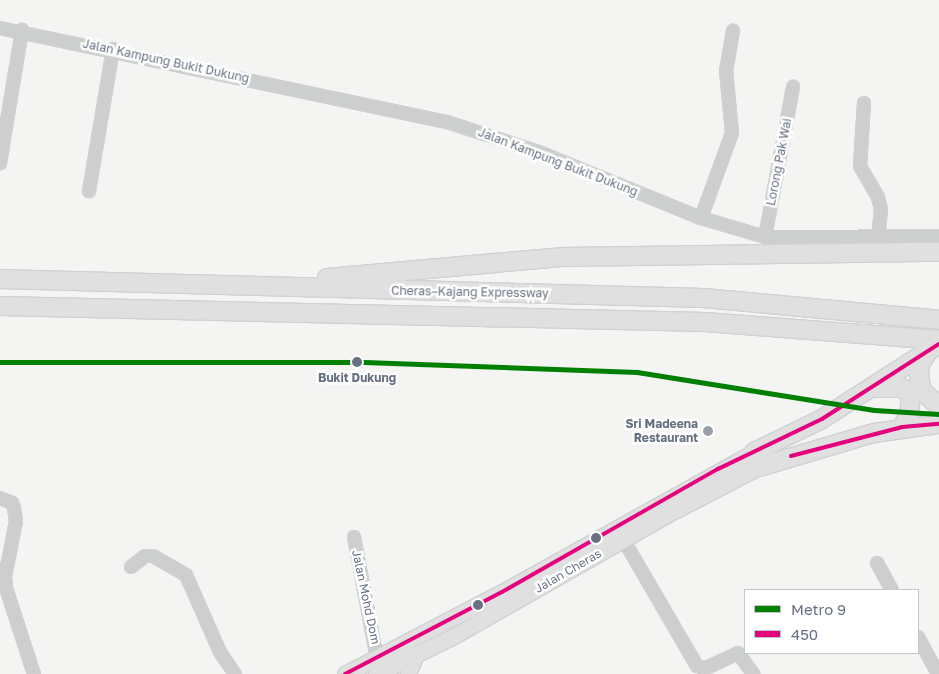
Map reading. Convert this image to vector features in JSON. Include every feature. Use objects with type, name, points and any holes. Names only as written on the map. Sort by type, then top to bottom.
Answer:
[{"type":"highway","points":[[245,286],[564,257],[939,252]]},
{"type":"highway","name":"Cheras–Kajang Expressway","points":[[0,278],[704,298],[939,320]]},
{"type":"highway","name":"Cheras–Kajang Expressway","points":[[0,306],[706,322],[936,344]]},
{"type":"highway","points":[[756,460],[875,388],[936,344]]},
{"type":"highway","points":[[936,344],[920,364],[919,376],[922,391],[939,406]]},
{"type":"highway","points":[[875,388],[902,388],[911,394],[909,415],[902,427]]},
{"type":"highway","points":[[756,460],[902,427],[939,424]]},
{"type":"main road","name":"Jalan Cheras","points":[[345,674],[382,670],[416,654],[623,539],[756,460]]},
{"type":"main road","name":"Jalan Cheras","points":[[382,670],[756,460]]},
{"type":"main road","points":[[408,674],[416,654]]},
{"type":"street","name":"Jalan Kampung Bukit Dukung","points":[[0,28],[22,30],[113,49],[448,122],[539,152],[701,218],[765,237],[878,238],[939,236]]},
{"type":"street","points":[[0,163],[22,30]]},
{"type":"street","points":[[701,218],[732,134],[726,71],[733,31]]},
{"type":"street","points":[[89,191],[113,49]]},
{"type":"street","name":"Lorong Pak Wai","points":[[765,237],[793,87]]},
{"type":"street","points":[[864,103],[860,166],[878,197],[878,238]]},
{"type":"street","points":[[0,498],[12,503],[14,508],[16,521],[5,577],[6,588],[34,674]]},
{"type":"street","name":"Jalan Mohd Dom","points":[[354,537],[382,670]]},
{"type":"street","points":[[623,539],[697,666],[706,668],[738,653],[753,674]]},
{"type":"street","points":[[131,567],[145,556],[153,556],[186,575],[220,652],[234,674]]},
{"type":"street","points":[[876,563],[891,589]]},
{"type":"street","points":[[919,639],[938,674]]},
{"type":"metro line","name":"9","points":[[0,362],[364,362],[637,372],[874,410],[939,414]]},
{"type":"transit line","name":"450","points":[[345,674],[502,592],[718,469],[822,419],[939,344]]},
{"type":"transit line","name":"450","points":[[791,456],[902,427],[939,424]]},
{"type":"place","name":"Bukit Dukung","points":[[357,362]]},
{"type":"place","name":"Sri Madeena Restaurant","points":[[708,431]]}]
